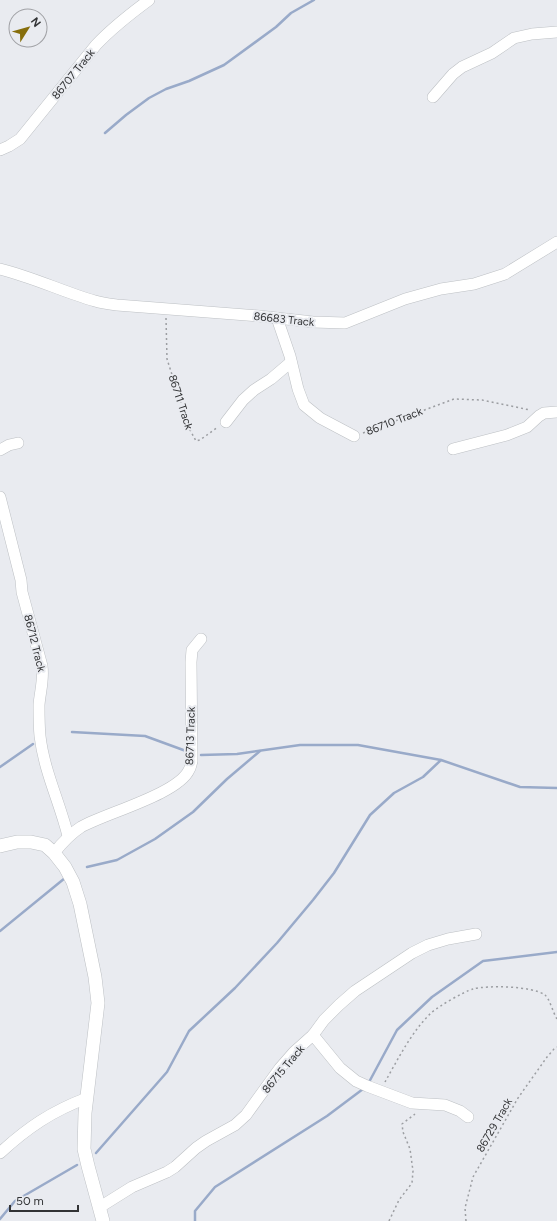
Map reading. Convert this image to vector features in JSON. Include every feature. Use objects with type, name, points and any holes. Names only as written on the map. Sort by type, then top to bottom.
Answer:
[{"type":"street","name":"86707 Track","points":[[0,150],[20,139],[96,45],[128,15],[149,0]]},
{"type":"street","points":[[433,97],[453,74],[462,67],[492,53],[514,38],[532,34],[557,32]]},
{"type":"street","name":"86683 Track","points":[[0,269],[97,301],[117,305],[313,322],[345,323],[405,299],[441,289],[474,284],[506,274],[557,242]]},
{"type":"street","name":"86710 Track","points":[[277,318],[304,405],[320,418],[354,436]]},
{"type":"street","points":[[226,422],[243,400],[291,362]]},
{"type":"street","points":[[452,449],[507,435],[527,427],[544,413],[557,412]]},
{"type":"street","points":[[0,450],[8,445],[18,443]]},
{"type":"street","name":"86712 Track","points":[[0,497],[21,580],[22,592],[42,666],[43,676],[39,706],[40,736],[44,758],[64,818],[68,836]]},
{"type":"street","name":"86713 Track","points":[[54,853],[68,836],[93,821],[155,796],[173,786],[189,771],[192,761],[192,650],[201,639]]},
{"type":"street","points":[[0,846],[16,842],[31,842],[45,845],[65,866],[73,882],[80,904],[95,977],[98,1003],[84,1125],[84,1149],[104,1221]]},
{"type":"street","points":[[313,1035],[324,1020],[355,991],[412,953],[428,945],[441,941],[476,934]]},
{"type":"street","name":"86715 Track","points":[[100,1207],[132,1187],[168,1172],[196,1148],[235,1125],[246,1115],[280,1068],[294,1052],[313,1035],[331,1058],[348,1075],[366,1086],[412,1103],[437,1104],[452,1107],[468,1117]]},
{"type":"street","points":[[0,1153],[49,1115],[61,1108],[87,1098]]},
{"type":"path","name":"86711 Track","points":[[166,309],[167,359],[193,437],[196,441],[200,440],[226,422]]},
{"type":"path","name":"86710 Track","points":[[354,436],[454,399],[482,400],[544,413]]},
{"type":"path","points":[[380,1091],[416,1029],[431,1013],[448,1001],[473,989],[502,986],[540,992],[547,997],[557,1019]]},
{"type":"path","name":"86729 Track","points":[[466,1221],[465,1208],[473,1177],[518,1098],[547,1057],[557,1047]]},
{"type":"path","points":[[390,1221],[399,1200],[412,1183],[410,1149],[402,1132],[402,1124],[414,1114],[419,1112]]},
{"type":"waterway","points":[[105,133],[149,98],[166,89],[189,81],[224,65],[276,27],[291,13],[314,0]]},
{"type":"waterway","points":[[72,732],[145,736],[186,751]]},
{"type":"waterway","points":[[0,767],[33,744]]},
{"type":"waterway","points":[[201,755],[237,754],[300,745],[358,745],[441,760],[520,787],[557,788]]},
{"type":"waterway","points":[[87,867],[117,860],[155,839],[193,812],[227,779],[260,751]]},
{"type":"waterway","points":[[96,1153],[167,1072],[189,1031],[235,988],[277,943],[313,900],[334,873],[370,815],[394,793],[423,777],[441,760]]},
{"type":"waterway","points":[[0,931],[65,878]]},
{"type":"waterway","points":[[368,1084],[397,1030],[432,997],[483,961],[557,952]]},
{"type":"waterway","points":[[195,1221],[195,1211],[215,1187],[327,1116],[363,1089]]},
{"type":"waterway","points":[[0,1219],[15,1201],[77,1165]]}]
